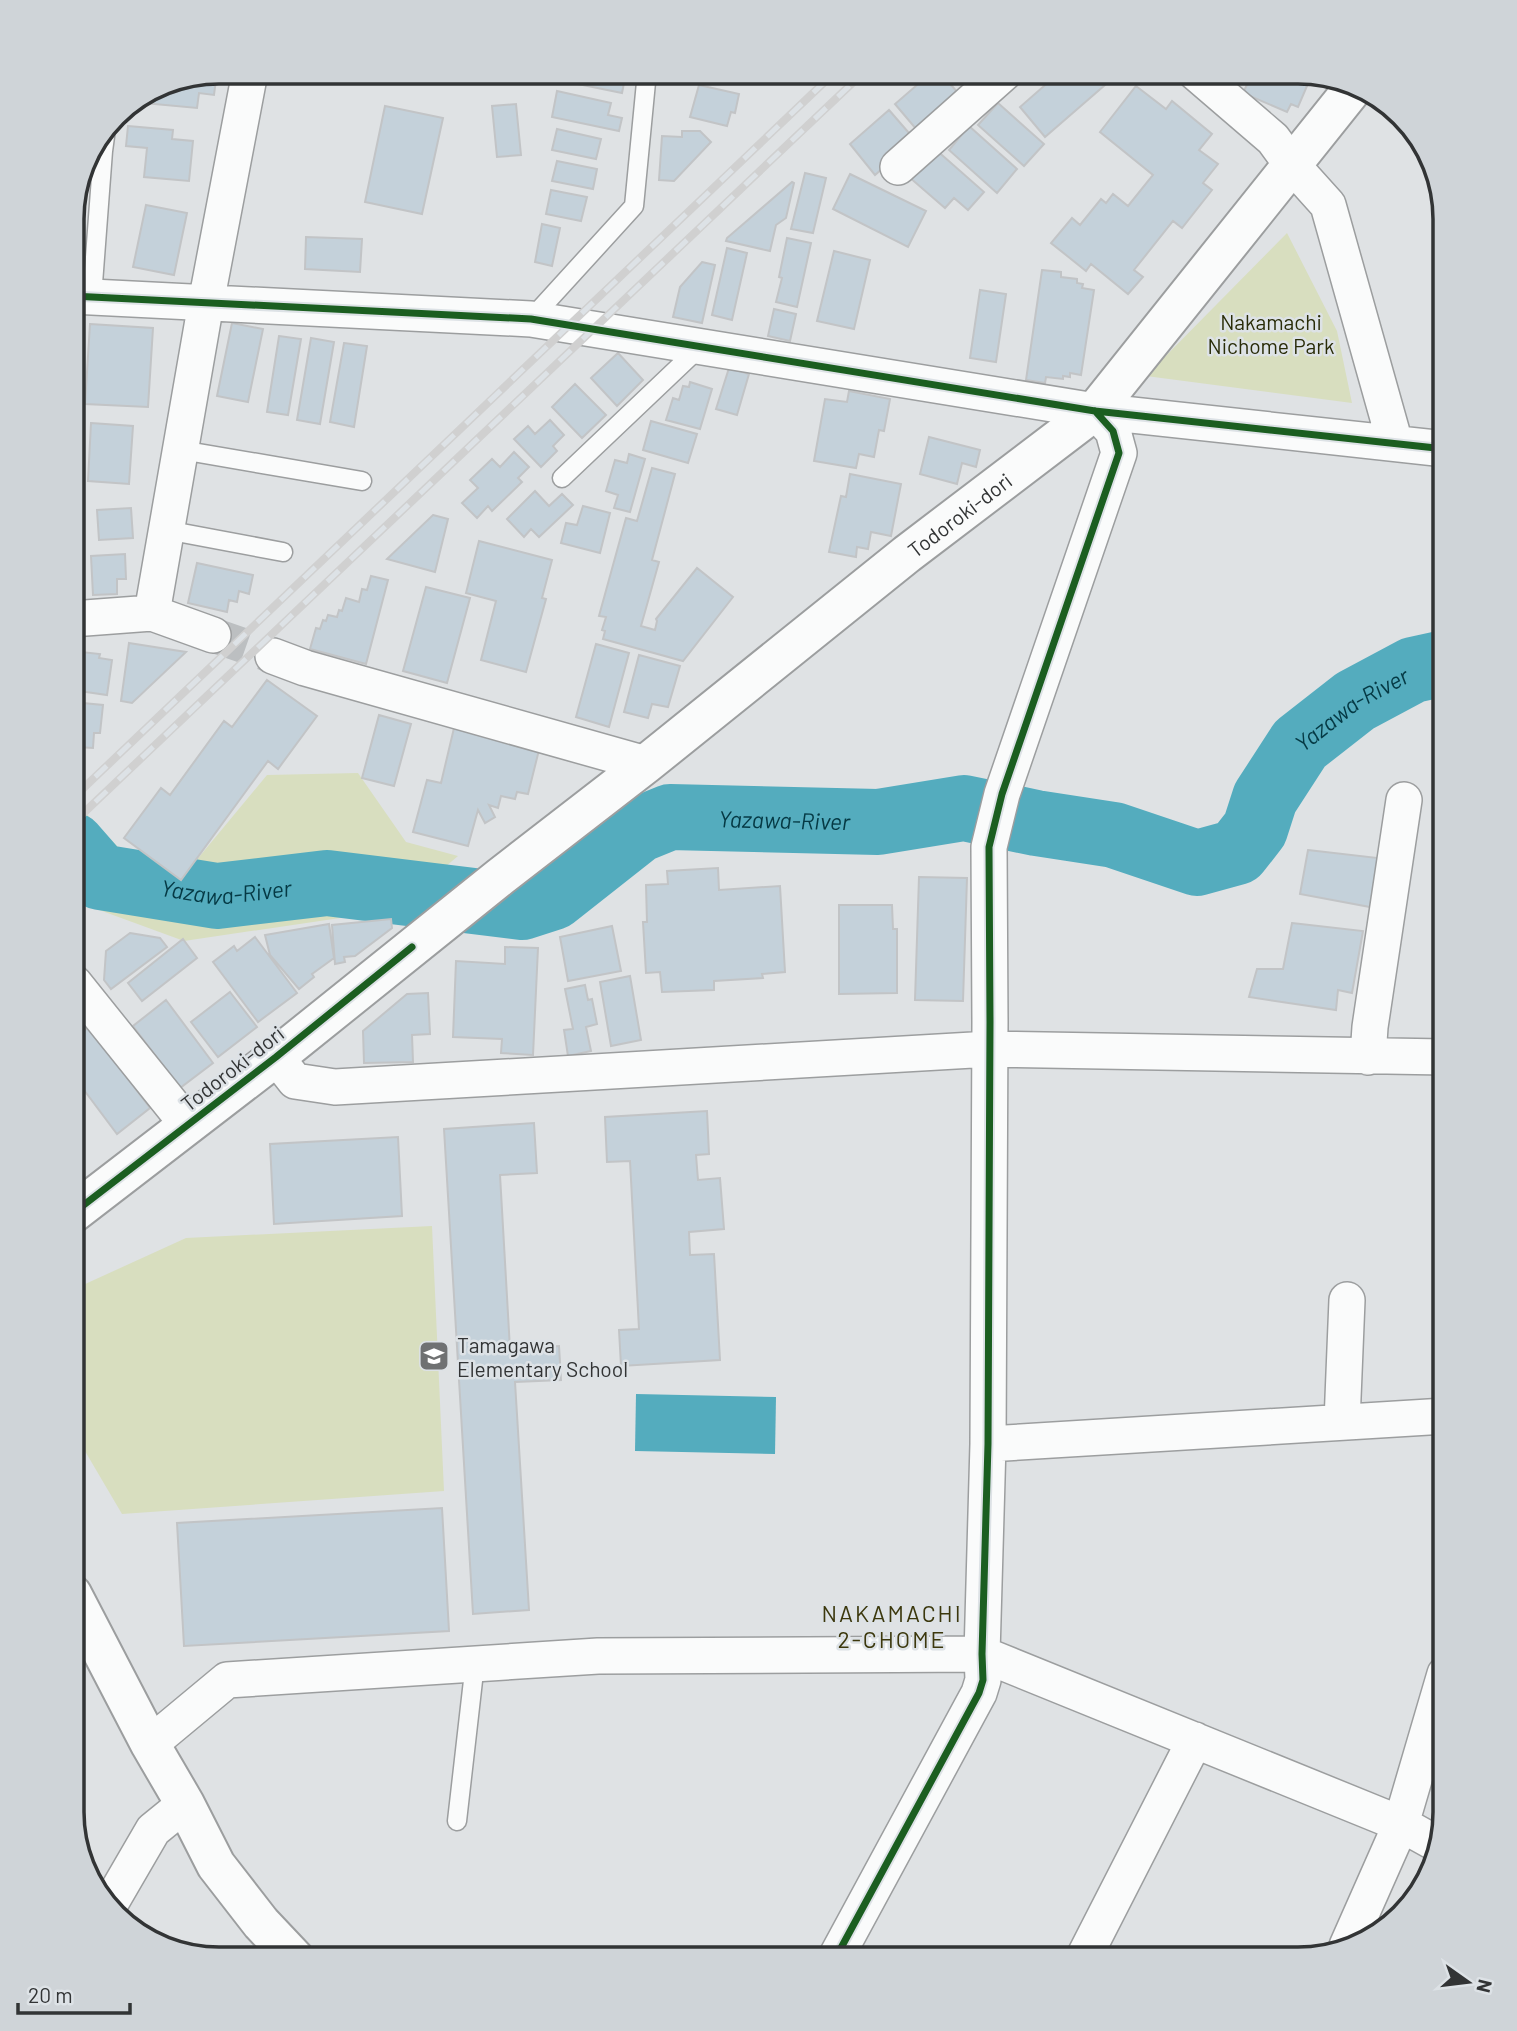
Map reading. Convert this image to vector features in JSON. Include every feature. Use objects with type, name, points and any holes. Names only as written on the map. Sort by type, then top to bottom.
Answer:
[{"type":"street","points":[[152,613],[248,84]]},
{"type":"street","points":[[898,167],[991,84]]},
{"type":"street","points":[[1209,84],[1273,139],[1328,205],[1395,443]]},
{"type":"street","name":"Todoroki-dori","points":[[84,1205],[276,1057],[907,554],[1095,411],[1349,94]]},
{"type":"street","points":[[84,296],[531,319],[1095,411],[1433,448]]},
{"type":"street","points":[[841,1947],[983,1680],[988,1444],[989,847],[1002,794],[1119,453],[1113,431],[1095,411]]},
{"type":"street","points":[[84,619],[152,613],[213,635]]},
{"type":"street","points":[[273,656],[306,668],[646,764]]},
{"type":"street","points":[[1368,1056],[1404,800]]},
{"type":"street","points":[[84,994],[188,1125]]},
{"type":"street","points":[[276,1057],[295,1081],[335,1087],[990,1049],[1433,1057]]},
{"type":"street","points":[[1342,1422],[1347,1300]]},
{"type":"street","points":[[988,1444],[1433,1417]]},
{"type":"street","points":[[84,1617],[150,1744],[186,1804],[216,1865],[261,1923],[284,1947]]},
{"type":"street","points":[[150,1744],[227,1680],[598,1656],[982,1654],[1401,1824],[1430,1840]]},
{"type":"street","points":[[1351,1936],[1401,1824],[1433,1715]]},
{"type":"street","points":[[1089,1947],[1195,1740]]},
{"type":"street","points":[[114,1897],[153,1830],[186,1804]]},
{"type":"lane","points":[[531,319],[634,205],[646,84]]},
{"type":"lane","points":[[84,282],[103,151]]},
{"type":"lane","points":[[562,478],[701,346]]},
{"type":"lane","points":[[181,450],[362,481]]},
{"type":"lane","points":[[166,530],[283,552]]},
{"type":"lane","points":[[457,1821],[475,1662]]},
{"type":"green space","name":"Nakamachi Nichome Park","points":[[1287,233],[1337,331],[1352,403],[1146,376]]},
{"type":"green space","points":[[358,773],[406,842],[458,856],[394,910],[184,941],[84,904],[84,812],[117,846],[180,880],[267,775]]},
{"type":"green space","points":[[432,1226],[444,1491],[122,1514],[84,1449],[84,1285],[186,1238]]},
{"type":"water","points":[[636,1394],[776,1397],[775,1454],[635,1451]]},
{"type":"building","points":[[215,84],[214,95],[199,93],[197,108],[149,103],[184,89]]},
{"type":"building","points":[[578,84],[624,84],[622,93]]},
{"type":"building","points":[[918,84],[950,84],[958,93],[917,130],[895,104]]},
{"type":"building","points":[[1046,84],[1106,84],[1045,137],[1020,107]]},
{"type":"building","points":[[1247,84],[1308,84],[1298,107],[1291,104],[1287,112],[1243,93]]},
{"type":"building","points":[[699,85],[739,94],[735,113],[731,112],[727,126],[690,117]]},
{"type":"building","points":[[1136,86],[1166,109],[1172,101],[1212,134],[1199,150],[1218,164],[1203,183],[1212,190],[1182,228],[1173,221],[1134,270],[1143,277],[1128,294],[1091,264],[1086,271],[1051,243],[1072,218],[1080,225],[1101,199],[1106,203],[1113,194],[1128,206],[1153,175],[1100,132]]},
{"type":"building","points":[[557,91],[611,103],[608,115],[622,118],[619,131],[552,117]]},
{"type":"building","points":[[998,103],[1044,144],[1024,166],[978,125]]},
{"type":"building","points":[[516,104],[521,155],[497,157],[492,106]]},
{"type":"building","points":[[385,106],[443,118],[422,214],[365,202]]},
{"type":"building","points":[[889,110],[915,140],[875,175],[850,144]]},
{"type":"building","points":[[128,126],[173,130],[172,139],[193,141],[189,181],[144,177],[147,148],[126,146]]},
{"type":"building","points":[[969,126],[1017,169],[997,193],[949,150]]},
{"type":"building","points":[[557,129],[601,139],[596,159],[552,150]]},
{"type":"building","points":[[682,131],[700,131],[711,142],[674,181],[659,180],[662,136],[682,137]]},
{"type":"building","points":[[934,148],[984,192],[968,210],[954,198],[945,208],[909,177]]},
{"type":"building","points":[[557,161],[597,169],[593,189],[552,181]]},
{"type":"building","points":[[805,173],[826,178],[813,233],[791,229]]},
{"type":"building","points":[[850,174],[926,211],[908,247],[833,209]]},
{"type":"building","points":[[794,183],[786,218],[776,225],[770,251],[726,241],[727,238]]},
{"type":"building","points":[[551,190],[587,197],[581,221],[546,214]]},
{"type":"building","points":[[146,205],[187,213],[174,275],[133,267]]},
{"type":"building","points":[[542,224],[560,228],[552,266],[535,262]]},
{"type":"building","points":[[306,237],[362,239],[360,272],[305,269]]},
{"type":"building","points":[[787,238],[811,243],[797,307],[776,302]]},
{"type":"building","points":[[727,248],[747,253],[732,320],[712,315]]},
{"type":"building","points":[[834,251],[870,260],[854,329],[817,321]]},
{"type":"building","points":[[702,262],[715,265],[702,323],[673,317],[680,287]]},
{"type":"building","points":[[1042,270],[1061,272],[1061,277],[1077,279],[1077,283],[1083,284],[1082,288],[1094,290],[1081,375],[1070,373],[1070,377],[1063,376],[1063,379],[1046,377],[1045,383],[1026,380]]},
{"type":"building","points":[[980,290],[1006,294],[996,362],[970,358]]},
{"type":"building","points":[[774,309],[796,314],[790,341],[768,336]]},
{"type":"building","points":[[232,323],[263,329],[248,402],[217,396]]},
{"type":"building","points":[[90,324],[153,328],[148,407],[85,404]]},
{"type":"building","points":[[279,336],[301,339],[288,415],[267,412]]},
{"type":"building","points":[[311,338],[334,342],[320,424],[297,420]]},
{"type":"building","points":[[344,343],[367,346],[354,427],[330,422]]},
{"type":"building","points":[[618,353],[643,380],[617,406],[591,378]]},
{"type":"building","points":[[729,368],[749,374],[737,415],[716,409]]},
{"type":"building","points":[[690,382],[712,389],[700,429],[666,420],[673,398],[679,400],[683,386],[689,387]]},
{"type":"building","points":[[575,384],[606,415],[582,438],[552,407]]},
{"type":"building","points":[[849,391],[890,399],[884,431],[879,430],[874,457],[859,454],[856,468],[814,461],[825,399],[847,402]]},
{"type":"building","points":[[550,420],[564,435],[553,446],[557,451],[541,467],[514,439],[528,426],[535,434]]},
{"type":"building","points":[[651,421],[697,434],[688,463],[643,450]]},
{"type":"building","points":[[91,423],[133,426],[129,484],[88,481]]},
{"type":"building","points":[[929,437],[980,450],[976,467],[962,463],[957,484],[920,474]]},
{"type":"building","points":[[514,452],[529,467],[518,478],[522,482],[492,511],[488,506],[477,518],[462,503],[478,488],[470,480],[492,459],[500,467]]},
{"type":"building","points":[[629,454],[645,459],[630,512],[614,508],[618,495],[606,491],[615,460],[627,463]]},
{"type":"building","points":[[652,468],[675,474],[652,560],[659,562],[641,626],[655,630],[656,619],[697,568],[733,597],[683,661],[603,639],[605,631],[602,630],[606,617],[599,616],[626,518],[637,521]]},
{"type":"building","points":[[850,474],[901,484],[891,536],[871,532],[868,549],[857,547],[856,557],[829,552],[841,496],[846,497]]},
{"type":"building","points":[[535,491],[549,506],[562,494],[573,505],[539,537],[531,529],[524,537],[507,519]]},
{"type":"building","points":[[583,506],[610,513],[600,553],[561,543],[566,523],[577,525]]},
{"type":"building","points":[[131,508],[133,538],[99,540],[97,510]]},
{"type":"building","points":[[433,515],[448,519],[435,572],[387,559]]},
{"type":"building","points":[[479,541],[552,560],[542,598],[546,599],[526,672],[481,660],[496,601],[466,593]]},
{"type":"building","points":[[125,554],[126,579],[117,579],[117,594],[93,595],[91,556]]},
{"type":"building","points":[[197,563],[253,575],[249,594],[239,591],[237,602],[229,600],[227,612],[188,603]]},
{"type":"building","points":[[371,576],[388,580],[366,664],[310,649],[316,628],[320,629],[328,615],[337,617],[346,598],[359,602],[362,589],[367,590]]},
{"type":"building","points":[[426,587],[470,598],[447,683],[403,671]]},
{"type":"building","points":[[129,643],[186,652],[132,703],[121,701]]},
{"type":"building","points":[[596,644],[629,653],[609,727],[576,717]]},
{"type":"building","points":[[84,652],[100,654],[99,658],[112,660],[107,695],[84,692]]},
{"type":"building","points":[[639,655],[680,666],[668,707],[652,704],[648,718],[624,712]]},
{"type":"building","points":[[267,680],[317,716],[278,769],[268,761],[181,880],[124,838],[161,788],[170,795],[224,721],[232,727]]},
{"type":"building","points":[[84,703],[103,705],[100,733],[94,733],[93,748],[84,747]]},
{"type":"building","points":[[379,715],[411,724],[394,786],[362,778]]},
{"type":"building","points":[[454,728],[539,750],[528,794],[517,792],[515,799],[501,796],[498,808],[489,805],[495,817],[485,823],[478,810],[468,846],[413,832],[427,780],[441,783]]},
{"type":"building","points":[[1308,850],[1378,858],[1370,907],[1300,894]]},
{"type":"building","points":[[718,868],[719,890],[780,886],[785,972],[762,974],[763,978],[714,981],[714,990],[662,992],[660,972],[646,973],[643,922],[647,922],[646,885],[668,884],[667,871]]},
{"type":"building","points":[[919,877],[967,878],[963,1001],[915,1000]]},
{"type":"building","points":[[839,905],[892,905],[893,929],[897,929],[897,993],[839,994]]},
{"type":"building","points":[[391,919],[392,928],[355,956],[344,957],[345,962],[335,964],[332,925]]},
{"type":"building","points":[[1292,923],[1363,931],[1352,993],[1338,990],[1336,1010],[1249,997],[1257,969],[1283,969]]},
{"type":"building","points":[[329,924],[334,958],[312,974],[314,977],[299,989],[270,955],[265,935]]},
{"type":"building","points":[[612,926],[621,971],[568,981],[560,937]]},
{"type":"building","points":[[130,933],[160,938],[167,947],[111,989],[104,980],[106,951]]},
{"type":"building","points":[[255,937],[297,993],[258,1022],[213,962],[234,946],[237,951]]},
{"type":"building","points":[[183,939],[197,958],[142,1001],[128,983]]},
{"type":"building","points":[[505,947],[538,948],[533,1055],[501,1053],[502,1039],[453,1037],[456,961],[505,964]]},
{"type":"building","points":[[630,976],[641,1040],[611,1046],[600,982]]},
{"type":"building","points":[[585,985],[588,1000],[592,999],[597,1024],[586,1027],[591,1051],[568,1056],[564,1030],[573,1029],[565,989]]},
{"type":"building","points":[[230,992],[257,1027],[218,1057],[191,1022]]},
{"type":"building","points":[[428,993],[430,1034],[412,1035],[413,1062],[364,1063],[363,1031],[407,994]]},
{"type":"building","points":[[166,1000],[213,1063],[180,1088],[133,1026]]},
{"type":"building","points":[[89,1027],[150,1108],[117,1134],[84,1090],[84,1031]]},
{"type":"building","points":[[707,1111],[709,1154],[696,1155],[698,1180],[720,1178],[724,1229],[689,1232],[690,1255],[714,1254],[720,1360],[621,1366],[619,1330],[639,1329],[630,1161],[607,1162],[605,1117]]},
{"type":"building","points":[[534,1123],[537,1173],[500,1175],[510,1349],[559,1346],[561,1380],[515,1382],[529,1610],[473,1614],[444,1129]]},
{"type":"building","points":[[398,1137],[402,1216],[274,1224],[270,1144]]},
{"type":"building","points":[[442,1508],[449,1631],[184,1646],[177,1523]]},
{"type":"waterway","name":"Yazawa-River","points":[[84,859],[100,877],[217,896],[327,883],[522,907],[553,897],[638,830],[670,817],[878,822],[964,808],[1114,835],[1197,863],[1237,852],[1255,829],[1265,798],[1300,744],[1355,701],[1413,670],[1433,666]]},
{"type":"tunnel","points":[[213,635],[273,656]]},
{"type":"railway","points":[[84,788],[822,84]]},
{"type":"railway","points":[[84,813],[851,84]]},
{"type":"cycle path","points":[[84,297],[531,319],[1095,411],[1433,448]]},
{"type":"cycle path","points":[[841,1947],[979,1693],[983,1680],[988,1444],[989,847],[1002,794],[1119,453],[1113,431],[1095,411]]},
{"type":"cycle path","points":[[84,1205],[276,1057],[412,947]]},
{"type":"place","name":"Tamagawa Elementary School","points":[[434,1356]]},
{"type":"district","name":"NAKAMACHI 2-CHOME","points":[[892,1626]]}]
